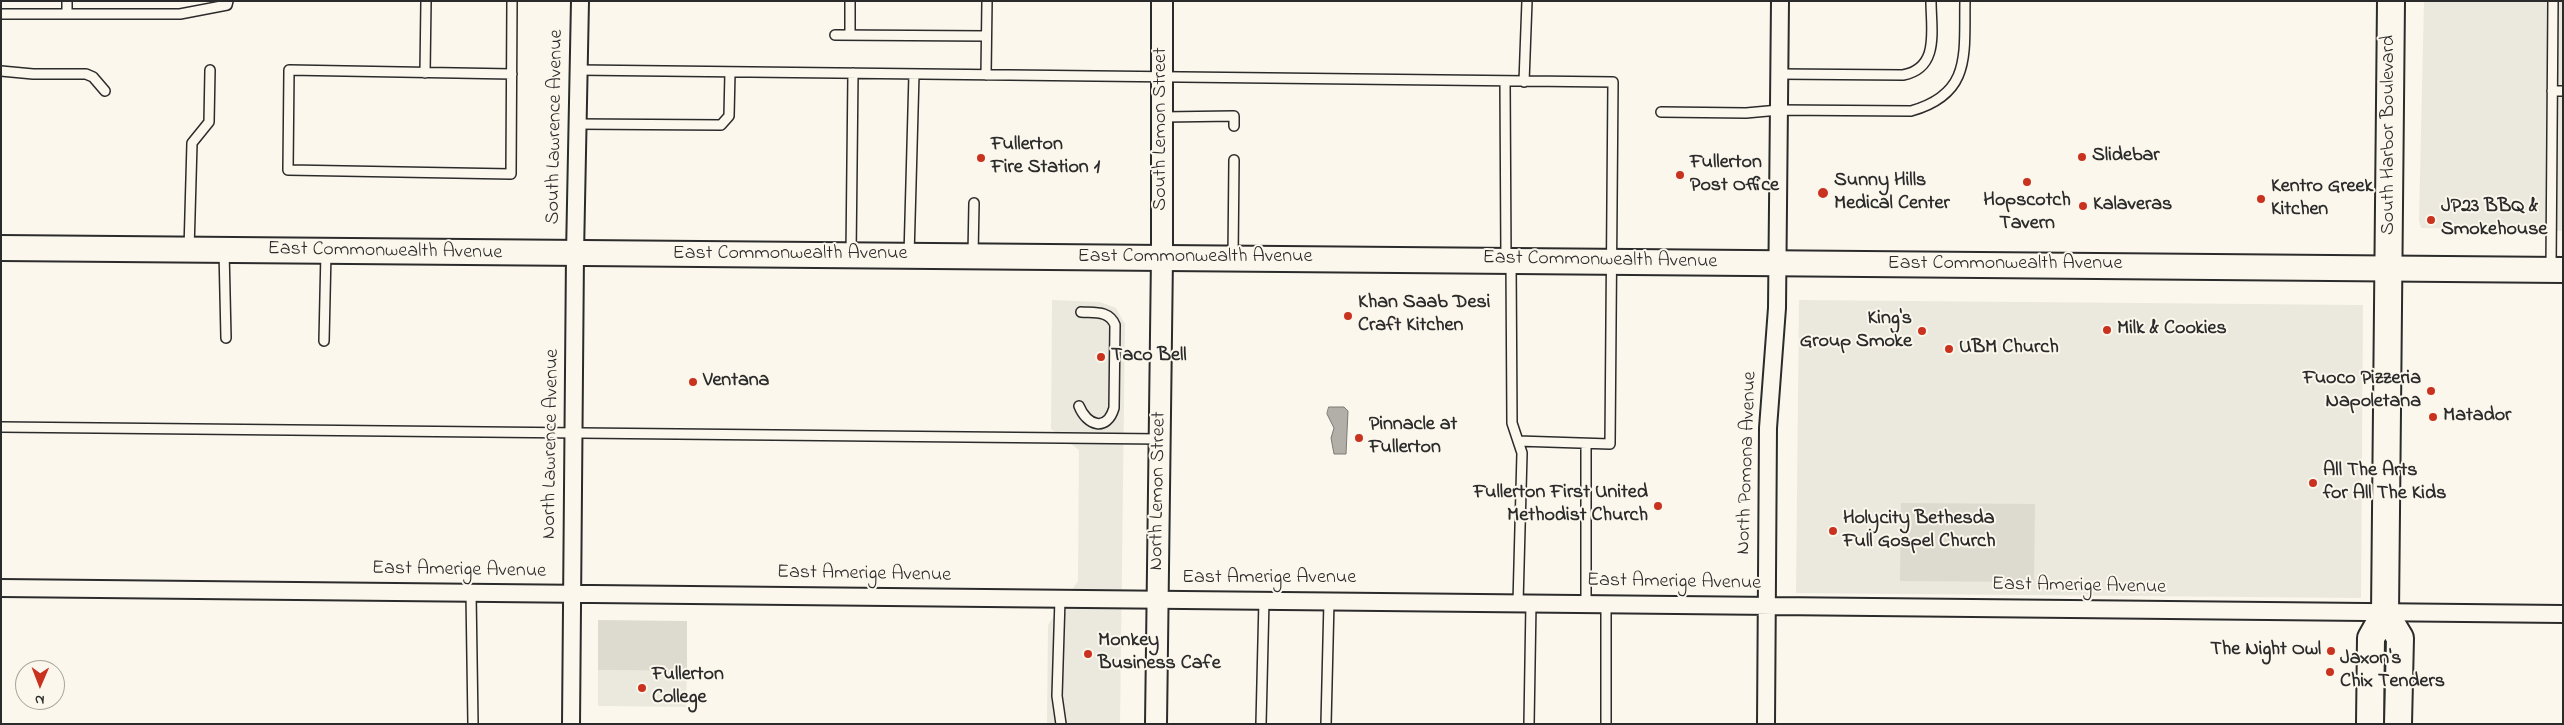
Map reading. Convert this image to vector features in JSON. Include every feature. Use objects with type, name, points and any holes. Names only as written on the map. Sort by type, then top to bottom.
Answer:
[{"type":"main road","name":"South Harbor Boulevard","points":[[2386,612],[2391,1]]},
{"type":"main road","name":"East Commonwealth Avenue","points":[[1,248],[2557,270]]},
{"type":"main road","points":[[2370,724],[2371,638],[2386,612]]},
{"type":"main road","points":[[2386,612],[2400,638],[2398,724]]},
{"type":"street","name":"South Lawrence Avenue","points":[[574,254],[580,1]]},
{"type":"street","name":"South Lemon Street","points":[[1162,1],[1162,257]]},
{"type":"street","name":"North Pomona Avenue","points":[[1766,724],[1765,605],[1768,428],[1777,308],[1780,1]]},
{"type":"street","name":"North Lawrence Avenue","points":[[571,724],[574,254]]},
{"type":"street","name":"North Lemon Street","points":[[1156,724],[1162,257]]},
{"type":"street","name":"East Amerige Avenue","points":[[1,588],[2563,614]]},
{"type":"lane","points":[[67,14],[68,1]]},
{"type":"lane","points":[[1,14],[180,14],[227,5],[228,1]]},
{"type":"lane","points":[[425,73],[426,1]]},
{"type":"lane","points":[[512,1],[512,74],[511,174],[288,170],[289,70],[512,74]]},
{"type":"lane","points":[[850,1],[850,35]]},
{"type":"lane","points":[[986,1],[986,75]]},
{"type":"lane","points":[[1524,82],[1527,1]]},
{"type":"lane","points":[[1779,74],[1896,76],[1914,73],[1921,69],[1927,61],[1930,51],[1932,1]]},
{"type":"lane","points":[[1661,112],[1746,113],[1778,110],[1911,111],[1930,106],[1942,98],[1954,86],[1961,69],[1964,50],[1965,1]]},
{"type":"lane","points":[[2554,1],[2552,91],[2557,270]]},
{"type":"lane","points":[[835,35],[986,36]]},
{"type":"lane","points":[[189,250],[192,143],[210,122],[210,70]]},
{"type":"lane","points":[[578,70],[1613,82],[1610,444],[1518,441]]},
{"type":"lane","points":[[1,71],[34,74],[86,74],[93,77],[105,91]]},
{"type":"lane","points":[[577,124],[721,125],[729,116],[730,72]]},
{"type":"lane","points":[[851,256],[853,74]]},
{"type":"lane","points":[[909,256],[914,74]]},
{"type":"lane","points":[[1505,81],[1512,423],[1522,453],[1524,603],[1529,724]]},
{"type":"lane","points":[[2552,91],[2563,92]]},
{"type":"lane","points":[[1163,117],[1234,116],[1234,126]]},
{"type":"lane","points":[[1233,258],[1234,160]]},
{"type":"lane","points":[[973,256],[974,203]]},
{"type":"lane","points":[[224,250],[226,338]]},
{"type":"lane","points":[[324,341],[326,251]]},
{"type":"lane","points":[[1079,406],[1087,420],[1094,423],[1108,420],[1114,408],[1114,324],[1109,315],[1104,313],[1081,312]]},
{"type":"lane","points":[[1,427],[1160,439]]},
{"type":"lane","points":[[1586,444],[1586,604]]},
{"type":"lane","points":[[471,593],[473,724]]},
{"type":"lane","points":[[1060,599],[1056,696],[1061,724]]},
{"type":"lane","points":[[1261,724],[1264,600]]},
{"type":"lane","points":[[1326,724],[1329,601]]},
{"type":"lane","points":[[1606,604],[1606,724]]},
{"type":"shaded area","points":[[2424,1],[2563,1],[2563,231],[2421,228],[2419,220]]},
{"type":"shaded area","points":[[1052,300],[1100,302],[1116,308],[1125,324],[1120,724],[1047,724],[1048,625],[1078,581],[1079,450],[1051,429]]},
{"type":"shaded area","points":[[1799,300],[2363,305],[2361,598],[1796,593]]},
{"type":"shaded area","points":[[1329,407],[1344,407],[1348,411],[1346,454],[1334,454],[1331,438],[1334,428],[1327,414]]},
{"type":"shaded area","points":[[1901,503],[2035,504],[2034,582],[1900,581]]},
{"type":"shaded area","points":[[598,620],[687,621],[687,671],[598,670]]},
{"type":"shaded area","name":"Fullerton College","points":[[598,670],[687,671],[686,707],[598,706]]},
{"type":"place","name":"Slidebar","points":[[2082,157]]},
{"type":"place","name":"Fullerton Fire Station 1","points":[[981,158]]},
{"type":"place","name":"Fullerton Post Office","points":[[1680,175]]},
{"type":"place","name":"Hopscotch Tavern","points":[[2027,182]]},
{"type":"place","name":"Sunny Hills Medical Center","points":[[1823,193]]},
{"type":"place","name":"Kentro Greek Kitchen","points":[[2261,199]]},
{"type":"place","name":"Kalaveras","points":[[2083,206]]},
{"type":"place","name":"JP23 BBQ & Smokehouse","points":[[2431,220]]},
{"type":"place","name":"Khan Saab Desi Craft Kitchen","points":[[1348,316]]},
{"type":"place","name":"Milk & Cookies","points":[[2107,330]]},
{"type":"place","name":"King's Group Smoke","points":[[1922,331]]},
{"type":"place","name":"UBM Church","points":[[1949,349]]},
{"type":"place","name":"Taco Bell","points":[[1101,357]]},
{"type":"place","name":"Ventana","points":[[693,382]]},
{"type":"place","name":"Fuoco Pizzeria Napoletana","points":[[2431,391]]},
{"type":"place","name":"Matador","points":[[2433,417]]},
{"type":"place","name":"Pinnacle at Fullerton","points":[[1359,438]]},
{"type":"place","name":"All The Arts for All The Kids","points":[[2313,483]]},
{"type":"place","name":"Fullerton First United Methodist Church","points":[[1658,506]]},
{"type":"place","name":"Holycity Bethesda Full Gospel Church","points":[[1833,531]]},
{"type":"place","name":"The Night Owl","points":[[2331,651]]},
{"type":"place","name":"Monkey Business Cafe","points":[[1088,654]]},
{"type":"place","name":"Jaxon's Chix Tenders","points":[[2330,672]]},
{"type":"place","name":"Fullerton College","points":[[642,688]]}]
